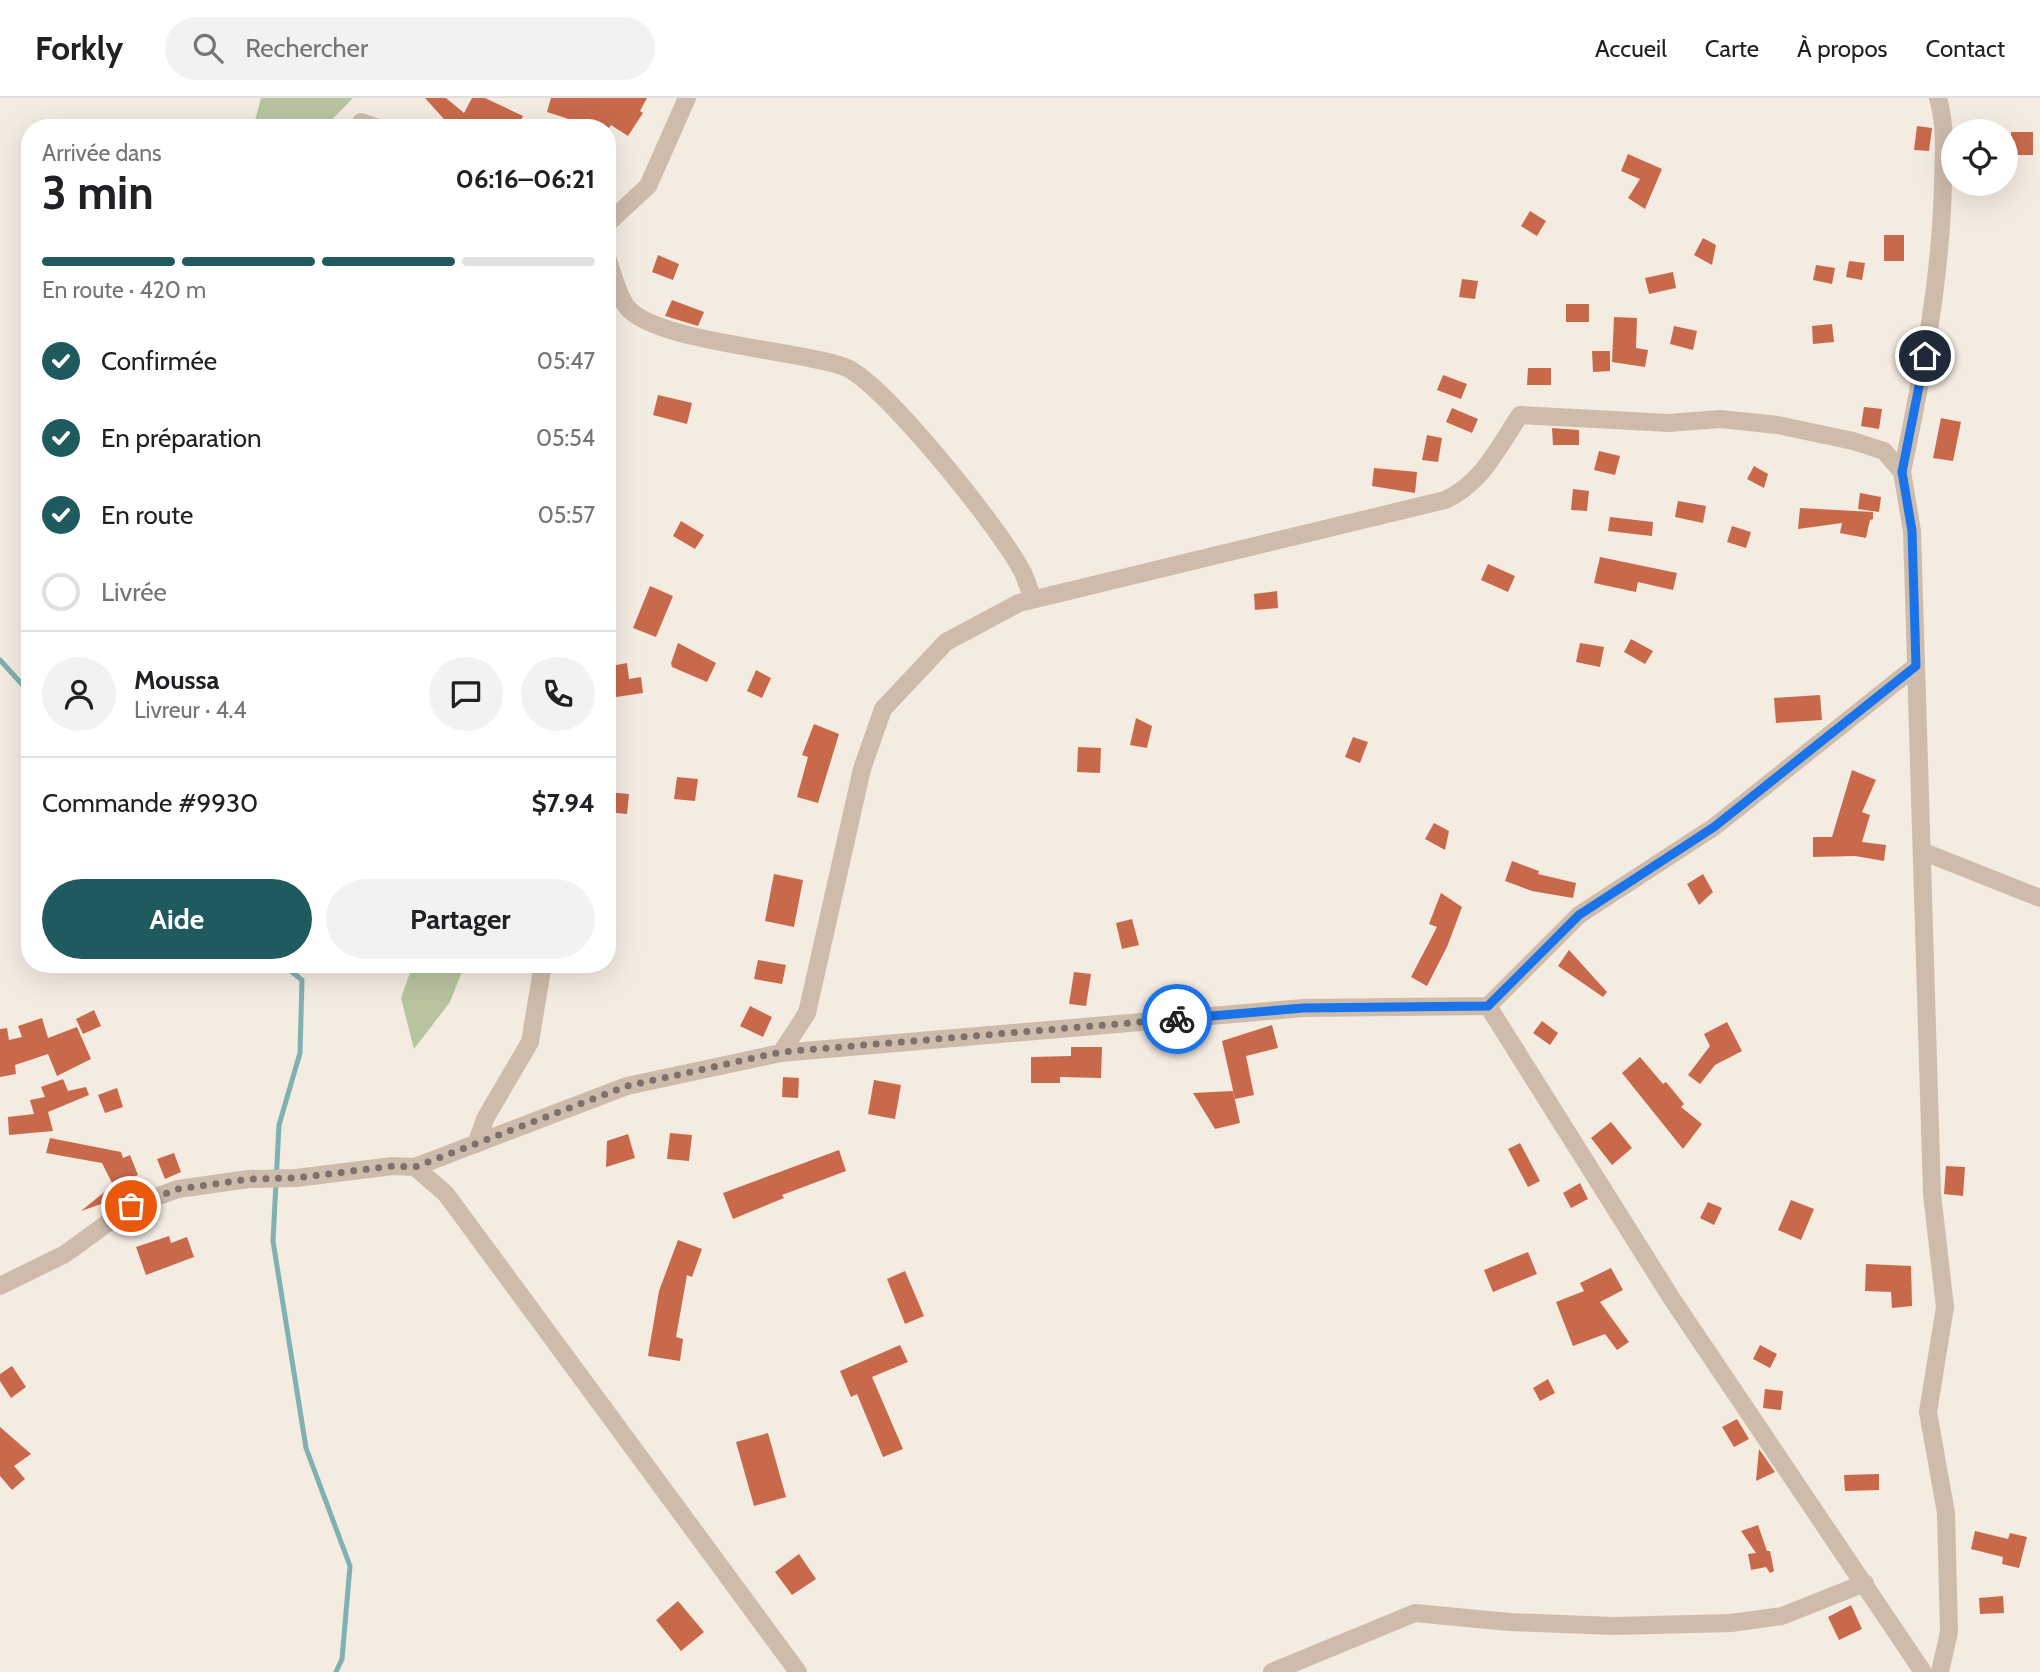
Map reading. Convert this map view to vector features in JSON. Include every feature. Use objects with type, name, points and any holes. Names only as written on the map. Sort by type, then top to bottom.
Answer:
[{"type":"street","points":[[616,216],[648,186],[687,98]]},
{"type":"street","points":[[1938,98],[1944,122],[1942,237],[1921,380],[1902,472],[1912,531],[1924,852],[1932,1194],[1945,1307],[1928,1412],[1946,1513],[1949,1632],[1940,1672]]},
{"type":"street","points":[[616,280],[627,307],[648,323],[720,342],[846,367],[883,395],[980,509],[1023,573],[1033,599]]},
{"type":"street","points":[[781,1052],[807,1013],[862,769],[883,709],[946,642],[1019,603],[1445,500],[1463,492],[1478,479],[1520,415],[1669,423],[1720,419],[1779,425],[1853,441],[1884,451],[1902,472]]},
{"type":"street","points":[[0,1286],[65,1254],[131,1206],[178,1189],[249,1179],[296,1178],[393,1166],[415,1167],[627,1086],[781,1052],[1303,1008],[1488,1006],[1579,915],[1714,827],[1916,666]]},
{"type":"street","points":[[1924,852],[2040,898]]},
{"type":"street","points":[[476,1144],[486,1117],[530,1042],[542,973]]},
{"type":"street","points":[[1488,1006],[1672,1299],[1923,1672]]},
{"type":"street","points":[[415,1167],[446,1194],[799,1672]]},
{"type":"street","points":[[1272,1672],[1415,1612],[1509,1622],[1575,1625],[1731,1623],[1782,1616],[1865,1583]]},
{"type":"green space","points":[[261,98],[353,98],[333,119],[255,119]]},
{"type":"green space","points":[[410,973],[461,973],[450,1002],[414,1049],[401,998]]},
{"type":"building","points":[[425,98],[446,98],[464,113],[472,98],[485,98],[523,116],[522,119],[444,119]]},
{"type":"building","points":[[551,98],[647,98],[640,111],[643,113],[628,136],[616,128],[616,119],[569,119],[547,112]]},
{"type":"building","points":[[1917,126],[1932,128],[1929,151],[1914,150]]},
{"type":"building","points":[[2018,132],[2033,132],[2033,155],[2018,155]]},
{"type":"building","points":[[1628,154],[1662,169],[1645,209],[1628,198],[1640,179],[1621,171]]},
{"type":"building","points":[[1530,211],[1546,221],[1537,236],[1521,226]]},
{"type":"building","points":[[1884,235],[1904,235],[1904,261],[1884,261]]},
{"type":"building","points":[[1703,238],[1716,245],[1712,265],[1694,255]]},
{"type":"building","points":[[658,255],[679,264],[673,280],[652,272]]},
{"type":"building","points":[[1849,261],[1865,263],[1862,280],[1846,277]]},
{"type":"building","points":[[1816,265],[1835,268],[1832,284],[1813,280]]},
{"type":"building","points":[[1673,272],[1676,288],[1649,294],[1645,278]]},
{"type":"building","points":[[1462,279],[1478,281],[1475,299],[1459,297]]},
{"type":"building","points":[[672,300],[704,312],[698,326],[665,316]]},
{"type":"building","points":[[1566,304],[1589,304],[1589,322],[1566,322]]},
{"type":"building","points":[[1614,317],[1637,318],[1636,348],[1648,350],[1645,367],[1612,362]]},
{"type":"building","points":[[1832,324],[1834,342],[1813,344],[1812,326]]},
{"type":"building","points":[[1674,326],[1697,331],[1693,350],[1670,344]]},
{"type":"building","points":[[1592,351],[1610,351],[1610,371],[1593,372]]},
{"type":"building","points":[[1528,368],[1551,368],[1551,385],[1527,385]]},
{"type":"building","points":[[1443,375],[1467,384],[1461,399],[1437,390]]},
{"type":"building","points":[[658,395],[692,403],[687,424],[653,415]]},
{"type":"building","points":[[1864,407],[1882,409],[1879,429],[1861,426]]},
{"type":"building","points":[[1452,408],[1478,419],[1472,433],[1446,422]]},
{"type":"building","points":[[1941,418],[1961,422],[1953,461],[1933,458]]},
{"type":"building","points":[[1552,428],[1579,430],[1579,445],[1553,445]]},
{"type":"building","points":[[1427,435],[1442,438],[1438,462],[1422,460]]},
{"type":"building","points":[[1599,451],[1620,456],[1615,475],[1594,470]]},
{"type":"building","points":[[1754,466],[1768,474],[1764,488],[1747,479]]},
{"type":"building","points":[[1374,468],[1417,472],[1415,493],[1372,486]]},
{"type":"building","points":[[1573,489],[1589,491],[1587,511],[1571,510]]},
{"type":"building","points":[[1860,493],[1881,497],[1879,512],[1858,509]]},
{"type":"building","points":[[1678,501],[1706,506],[1703,523],[1675,517]]},
{"type":"building","points":[[1800,508],[1873,512],[1873,519],[1870,520],[1866,538],[1840,533],[1842,523],[1798,529]]},
{"type":"building","points":[[1610,517],[1653,522],[1652,536],[1608,531]]},
{"type":"building","points":[[681,521],[704,535],[695,549],[673,536]]},
{"type":"building","points":[[1732,526],[1751,532],[1746,548],[1727,542]]},
{"type":"building","points":[[1600,557],[1677,573],[1673,590],[1638,582],[1636,592],[1594,583]]},
{"type":"building","points":[[1488,564],[1515,576],[1508,592],[1481,580]]},
{"type":"building","points":[[650,586],[673,596],[656,637],[633,628]]},
{"type":"building","points":[[1277,591],[1278,608],[1255,610],[1254,594]]},
{"type":"building","points":[[1631,639],[1653,651],[1645,664],[1624,652]]},
{"type":"building","points":[[678,643],[716,663],[707,682],[672,667]]},
{"type":"building","points":[[1580,643],[1604,647],[1600,667],[1576,662]]},
{"type":"building","points":[[627,663],[629,679],[641,677],[643,693],[616,697],[616,665]]},
{"type":"building","points":[[756,670],[771,678],[762,698],[747,691]]},
{"type":"building","points":[[1820,695],[1822,720],[1776,723],[1774,698]]},
{"type":"building","points":[[1136,718],[1152,726],[1147,748],[1130,745]]},
{"type":"building","points":[[814,724],[839,734],[818,803],[797,797],[808,757],[802,755]]},
{"type":"building","points":[[1353,737],[1368,742],[1360,763],[1345,757]]},
{"type":"building","points":[[1078,747],[1101,748],[1100,773],[1077,772]]},
{"type":"building","points":[[1852,770],[1876,780],[1862,812],[1870,815],[1862,842],[1886,845],[1884,861],[1855,856],[1813,857],[1813,837],[1832,837]]},
{"type":"building","points":[[677,777],[698,779],[695,801],[674,799]]},
{"type":"building","points":[[616,793],[629,794],[627,814],[616,813]]},
{"type":"building","points":[[1434,823],[1449,831],[1445,850],[1425,839]]},
{"type":"building","points":[[1512,861],[1539,871],[1538,874],[1576,883],[1573,898],[1532,891],[1505,881]]},
{"type":"building","points":[[774,874],[803,880],[794,927],[765,921]]},
{"type":"building","points":[[1703,874],[1713,892],[1699,905],[1687,884]]},
{"type":"building","points":[[1441,893],[1462,907],[1447,947],[1427,986],[1411,977],[1437,927],[1429,924]]},
{"type":"building","points":[[1132,919],[1139,945],[1122,949],[1116,923]]},
{"type":"building","points":[[1569,950],[1607,992],[1603,997],[1558,966]]},
{"type":"building","points":[[758,960],[786,965],[782,984],[754,979]]},
{"type":"building","points":[[1074,972],[1091,974],[1086,1006],[1069,1004]]},
{"type":"building","points":[[750,1006],[772,1017],[763,1037],[740,1026]]},
{"type":"building","points":[[94,1010],[101,1026],[83,1034],[76,1019]]},
{"type":"building","points":[[42,1018],[48,1038],[77,1027],[91,1059],[57,1076],[48,1054],[15,1065],[16,1074],[0,1077],[0,1029],[7,1028],[9,1040],[22,1037],[18,1026]]},
{"type":"building","points":[[1542,1021],[1558,1033],[1550,1045],[1533,1033]]},
{"type":"building","points":[[1727,1022],[1742,1051],[1715,1065],[1700,1084],[1688,1075],[1710,1046],[1704,1034]]},
{"type":"building","points":[[1272,1025],[1278,1048],[1246,1056],[1254,1095],[1235,1099],[1222,1041]]},
{"type":"building","points":[[1071,1047],[1102,1047],[1101,1078],[1060,1077],[1060,1083],[1031,1083],[1031,1057],[1071,1056]]},
{"type":"building","points":[[1640,1057],[1663,1084],[1666,1082],[1684,1104],[1681,1107],[1702,1124],[1683,1149],[1622,1073]]},
{"type":"building","points":[[783,1077],[799,1078],[798,1098],[782,1097]]},
{"type":"building","points":[[63,1079],[68,1091],[86,1087],[89,1095],[48,1112],[53,1131],[9,1135],[8,1117],[34,1114],[30,1100],[45,1097],[41,1087]]},
{"type":"building","points":[[874,1080],[901,1085],[895,1119],[868,1114]]},
{"type":"building","points":[[117,1088],[123,1107],[105,1113],[98,1095]]},
{"type":"building","points":[[1233,1091],[1240,1123],[1215,1129],[1193,1093]]},
{"type":"building","points":[[1611,1122],[1632,1148],[1612,1165],[1591,1138]]},
{"type":"building","points":[[670,1133],[692,1135],[689,1161],[667,1159]]},
{"type":"building","points":[[628,1134],[635,1158],[606,1167],[607,1141]]},
{"type":"building","points":[[50,1138],[121,1152],[123,1158],[130,1155],[138,1175],[123,1181],[127,1195],[81,1211],[113,1185],[102,1163],[46,1153]]},
{"type":"building","points":[[1520,1143],[1540,1181],[1528,1187],[1508,1149]]},
{"type":"building","points":[[839,1150],[846,1171],[782,1195],[784,1198],[733,1219],[723,1193]]},
{"type":"building","points":[[174,1153],[181,1172],[165,1179],[157,1159]]},
{"type":"building","points":[[1946,1166],[1965,1167],[1963,1196],[1944,1194]]},
{"type":"building","points":[[1580,1183],[1588,1199],[1571,1208],[1563,1193]]},
{"type":"building","points":[[1791,1200],[1814,1209],[1801,1240],[1778,1230]]},
{"type":"building","points":[[1708,1202],[1722,1208],[1714,1225],[1700,1218]]},
{"type":"building","points":[[169,1236],[171,1243],[187,1237],[194,1257],[146,1275],[136,1247]]},
{"type":"building","points":[[678,1240],[702,1249],[692,1277],[687,1275],[676,1337],[683,1339],[680,1361],[648,1356],[659,1291]]},
{"type":"building","points":[[1528,1252],[1537,1274],[1493,1292],[1484,1270]]},
{"type":"building","points":[[1866,1264],[1911,1266],[1912,1306],[1892,1308],[1891,1292],[1865,1291]]},
{"type":"building","points":[[1611,1268],[1623,1290],[1600,1302],[1629,1342],[1617,1350],[1605,1334],[1573,1346],[1556,1302],[1584,1291],[1580,1283]]},
{"type":"building","points":[[905,1271],[924,1316],[905,1324],[887,1279]]},
{"type":"building","points":[[900,1345],[908,1362],[872,1377],[903,1449],[883,1457],[857,1394],[851,1397],[840,1371]]},
{"type":"building","points":[[1760,1345],[1777,1354],[1770,1368],[1753,1359]]},
{"type":"building","points":[[12,1366],[26,1387],[11,1398],[0,1381],[0,1374]]},
{"type":"building","points":[[1548,1379],[1555,1393],[1540,1401],[1533,1388]]},
{"type":"building","points":[[1765,1389],[1783,1391],[1781,1410],[1763,1408]]},
{"type":"building","points":[[1737,1419],[1749,1439],[1734,1447],[1722,1427]]},
{"type":"building","points":[[0,1427],[31,1454],[14,1466],[25,1479],[12,1490],[0,1476]]},
{"type":"building","points":[[768,1433],[786,1497],[754,1506],[736,1442]]},
{"type":"building","points":[[1759,1449],[1775,1472],[1756,1481]]},
{"type":"building","points":[[1879,1474],[1879,1490],[1845,1491],[1844,1475]]},
{"type":"building","points":[[1758,1525],[1767,1551],[1770,1551],[1774,1571],[1770,1573],[1766,1567],[1751,1570],[1748,1554],[1756,1553],[1741,1531]]},
{"type":"building","points":[[1975,1531],[2008,1539],[2010,1533],[2027,1537],[2019,1568],[2002,1564],[2003,1557],[1971,1549]]},
{"type":"building","points":[[799,1554],[816,1579],[792,1595],[775,1572]]},
{"type":"building","points":[[2003,1596],[2004,1613],[1980,1614],[1979,1598]]},
{"type":"building","points":[[678,1601],[704,1632],[681,1651],[656,1620]]},
{"type":"building","points":[[1851,1605],[1862,1629],[1839,1640],[1828,1617]]},
{"type":"waterway","points":[[0,660],[21,683]]},
{"type":"waterway","points":[[293,973],[302,980],[300,1053],[279,1125],[273,1241],[306,1448],[350,1566],[342,1659],[336,1672]]},
{"type":"way so far","points":[[131,1206],[178,1189],[249,1179],[296,1178],[393,1166],[415,1167],[627,1086],[781,1052],[1177,1019]]},
{"type":"route","points":[[1177,1019],[1303,1008],[1488,1006],[1579,915],[1714,827],[1916,666],[1912,531],[1902,472],[1925,356]]}]
